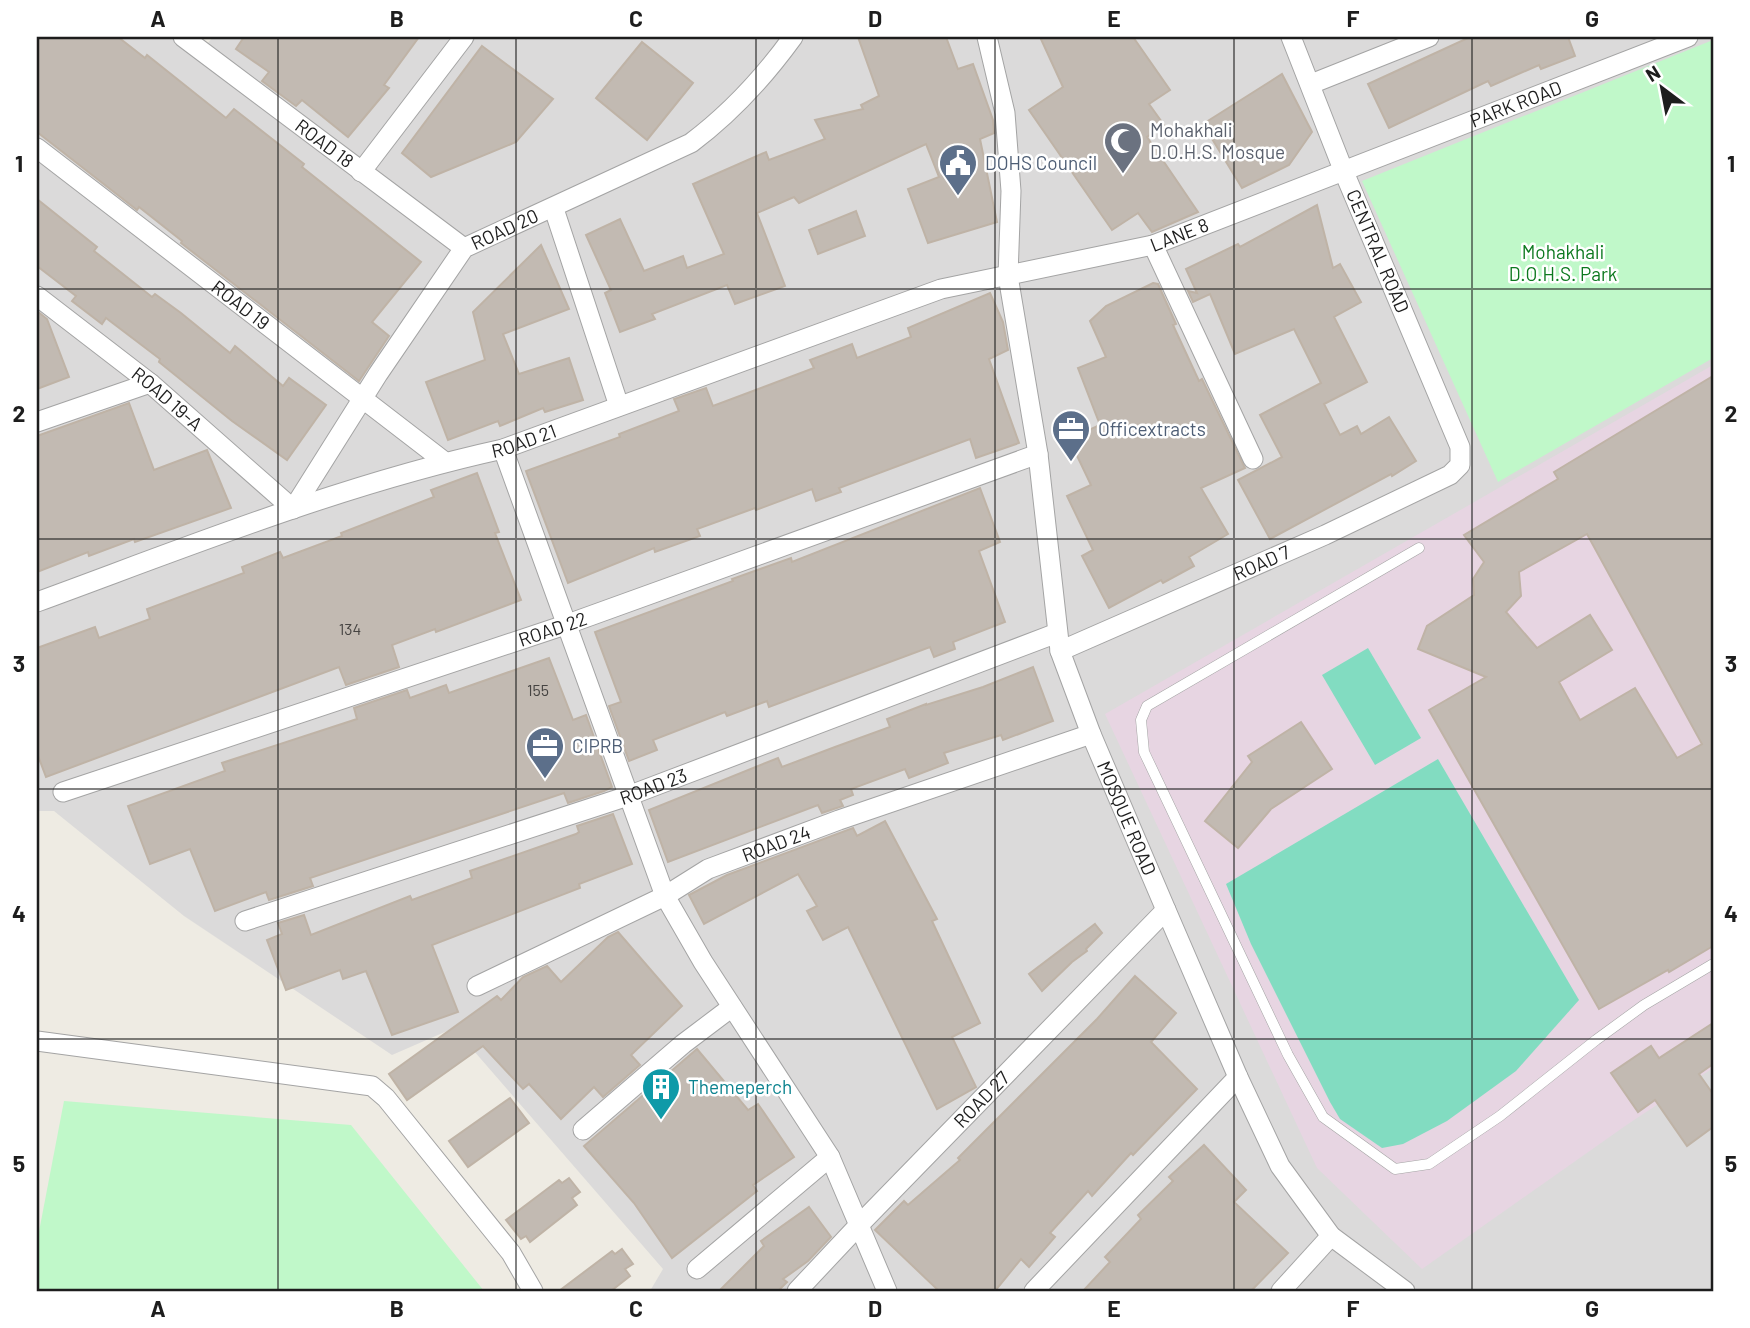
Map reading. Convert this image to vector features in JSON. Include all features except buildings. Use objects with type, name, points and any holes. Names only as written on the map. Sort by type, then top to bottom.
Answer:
[{"type":"street","name":"ROAD 18","points":[[183,37],[464,248]]},
{"type":"street","points":[[361,172],[464,37]]},
{"type":"street","name":"ROAD 20","points":[[293,509],[363,398],[464,248],[691,144],[716,124],[768,72],[793,37]]},
{"type":"street","name":"MOSQUE ROAD","points":[[987,37],[1005,113],[1011,191],[1009,276],[1038,454],[1058,642],[1091,734],[1238,1077],[1280,1166],[1331,1236],[1405,1291]]},
{"type":"street","name":"CENTRAL ROAD","points":[[1291,37],[1460,447],[1460,465]]},
{"type":"street","points":[[1311,84],[1429,37]]},
{"type":"street","name":"PARK ROAD","points":[[1345,172],[1688,37]]},
{"type":"street","name":"ROAD 19","points":[[37,148],[445,462]]},
{"type":"street","name":"LANE 8","points":[[1009,276],[1153,245],[1345,172]]},
{"type":"street","points":[[554,209],[620,406]]},
{"type":"street","points":[[1153,245],[1253,459]]},
{"type":"street","name":"ROAD 21","points":[[37,602],[293,509],[445,462],[503,449],[940,289],[1009,276]]},
{"type":"street","name":"ROAD 19-A","points":[[37,296],[150,383],[293,509]]},
{"type":"street","points":[[37,422],[150,383]]},
{"type":"street","points":[[503,449],[665,896],[732,1007],[830,1157],[887,1291]]},
{"type":"street","name":"ROAD 22","points":[[63,792],[565,625],[1038,454]]},
{"type":"street","name":"ROAD 7","points":[[1058,642],[1325,535],[1450,475],[1460,465]]},
{"type":"street","name":"ROAD 23","points":[[245,922],[628,796],[1058,642]]},
{"type":"street","name":"ROAD 24","points":[[477,986],[665,896],[708,869],[839,820],[1091,734]]},
{"type":"street","name":"ROAD 27","points":[[797,1291],[1166,910]]},
{"type":"street","points":[[583,1130],[683,1044],[732,1007]]},
{"type":"street","points":[[37,1041],[372,1086],[386,1098],[511,1253],[533,1291]]},
{"type":"street","points":[[1034,1291],[1238,1077]]},
{"type":"street","points":[[697,1269],[830,1157]]},
{"type":"street","points":[[1281,1291],[1331,1236]]},
{"type":"lane","points":[[1419,548],[1147,706],[1141,720],[1144,752],[1288,1055],[1323,1117],[1395,1169],[1429,1164],[1500,1116],[1644,1005],[1713,964]]},
{"type":"shaded area","points":[[37,37],[183,37],[202,50],[213,37],[1713,37],[1713,1291],[650,1291],[663,1269],[454,1028],[392,1055],[184,916],[54,811],[37,811]]},
{"type":"shaded area","points":[[1713,365],[1713,1068],[1628,1124],[1422,1269],[1317,1168],[1105,714]]},
{"type":"green space","name":"Mohakhali D.O.H.S. Park","points":[[1713,40],[1713,358],[1498,482],[1362,181]]},
{"type":"green space","points":[[1368,648],[1421,738],[1375,765],[1322,675]]},
{"type":"green space","points":[[1438,759],[1579,1000],[1516,1071],[1447,1121],[1403,1144],[1382,1148],[1340,1119],[1251,944],[1226,884]]},
{"type":"green space","points":[[64,1101],[351,1125],[484,1291],[37,1291],[37,1242]]},
{"type":"place","name":"Mohakhali D.O.H.S. Mosque","points":[[1123,175]]},
{"type":"place","name":"DOHS Council","points":[[958,197]]},
{"type":"place","name":"Officextracts","points":[[1071,463]]},
{"type":"place","name":"CIPRB","points":[[545,780]]},
{"type":"place","name":"Themeperch","points":[[661,1121]]}]
